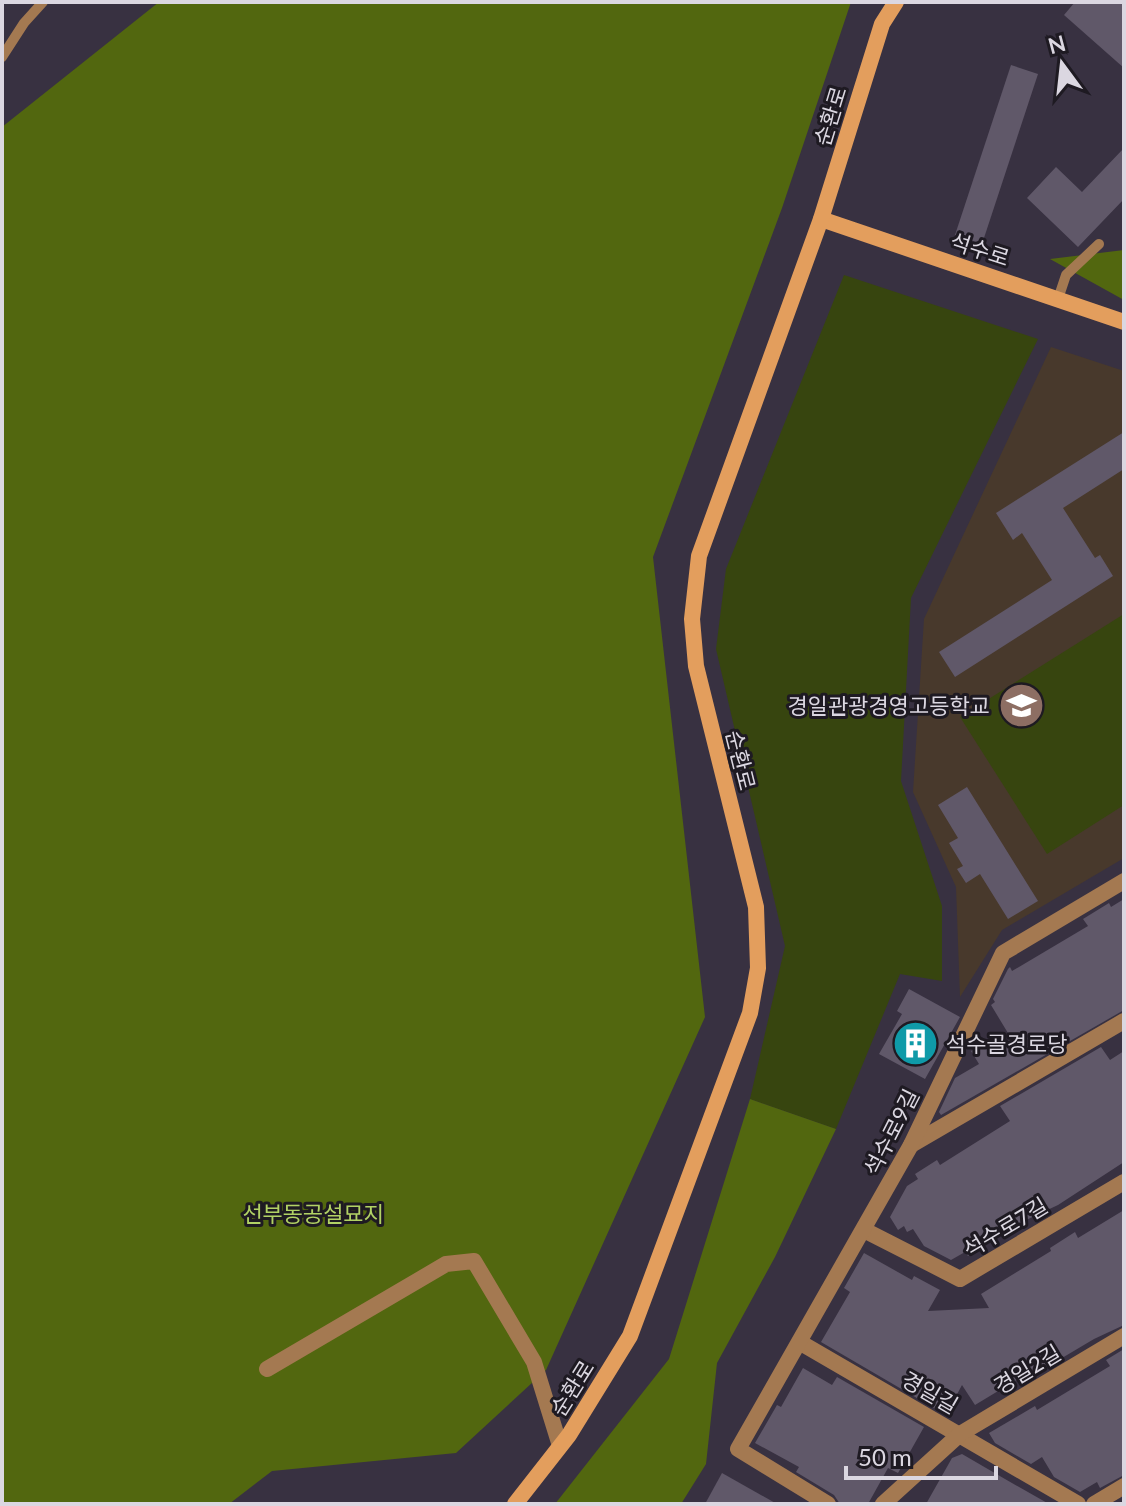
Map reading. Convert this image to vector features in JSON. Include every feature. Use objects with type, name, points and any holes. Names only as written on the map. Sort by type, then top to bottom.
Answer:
[{"type":"main road","name":"순환로","points":[[515,1504],[595,1395],[630,1336],[750,1013],[758,968],[756,907],[696,666],[692,619],[699,556],[821,219],[882,24],[896,2]]},
{"type":"main road","name":"석수로","points":[[821,219],[1124,322]]},
{"type":"street","name":"석수로9길","points":[[828,1504],[738,1449],[911,1145],[1003,953],[1124,881]]},
{"type":"street","points":[[911,1145],[1124,1021]]},
{"type":"street","name":"석수로7길","points":[[864,1230],[960,1279],[1124,1182]]},
{"type":"street","points":[[267,1369],[446,1264],[474,1261],[534,1362],[560,1446]]},
{"type":"street","name":"경일2길","points":[[883,1504],[960,1434],[1124,1336]]},
{"type":"street","name":"경일길","points":[[801,1343],[1078,1504]]},
{"type":"street","points":[[1094,1504],[1124,1486]]},
{"type":"lane","points":[[2,57],[24,23],[43,2]]},
{"type":"lane","points":[[1058,299],[1066,275],[1099,244]]},
{"type":"shaded area","name":"경일관광경영고등학교","points":[[1051,347],[1124,371],[1124,858],[1002,930],[960,997],[956,887],[913,792],[924,619]]},
{"type":"green space","name":"선부동공설묘지","points":[[159,2],[851,2],[782,208],[653,557],[705,1017],[546,1370],[456,1453],[272,1471],[229,1504],[2,1504],[2,127]]},
{"type":"green space","points":[[1124,250],[1124,300],[1050,259]]},
{"type":"green space","points":[[844,275],[1038,339],[911,598],[901,781],[942,906],[942,981],[900,974],[836,1129],[750,1099],[785,946],[716,649],[726,569]]},
{"type":"green space","points":[[1124,614],[1124,805],[1047,854],[960,717]]},
{"type":"green space","points":[[750,1099],[836,1129],[775,1257],[717,1363],[706,1464],[681,1504],[555,1504],[669,1359]]},
{"type":"building","points":[[1075,2],[1124,2],[1124,68],[1064,15]]},
{"type":"building","points":[[1011,65],[1038,74],[982,244],[955,235]]},
{"type":"building","points":[[1124,148],[1124,199],[1078,247],[1027,198],[1056,167],[1082,192]]},
{"type":"building","points":[[1124,432],[1124,469],[1063,508],[1095,558],[1100,555],[1113,576],[955,677],[939,652],[1052,580],[1022,533],[1013,540],[996,513]]},
{"type":"building","points":[[967,787],[1038,901],[1008,919],[980,874],[966,883],[957,869],[963,866],[949,843],[958,838],[938,805]]},
{"type":"building","points":[[1124,899],[1124,1010],[941,1115],[939,1112],[955,1078],[979,1064],[971,1051],[995,1036],[1017,1048],[991,1005],[1008,969],[1010,967],[1012,971],[1088,926],[1083,919],[1109,903],[1111,907]]},
{"type":"building","name":"석수골경로당","points":[[909,989],[960,1017],[925,1079],[879,1054],[902,1014],[897,1011]]},
{"type":"building","points":[[1101,1047],[1110,1060],[1124,1051],[1124,1162],[1058,1205],[1024,1221],[968,1256],[965,1252],[951,1260],[924,1246],[913,1229],[907,1232],[904,1226],[898,1230],[890,1217],[907,1186],[918,1179],[915,1174],[937,1160],[940,1165],[1010,1121],[1000,1106]]},
{"type":"building","points":[[1124,1210],[1124,1325],[1030,1377],[1028,1373],[975,1405],[962,1385],[946,1415],[821,1342],[850,1292],[844,1288],[864,1253],[912,1280],[914,1276],[940,1290],[928,1311],[989,1308],[981,1294],[1051,1251],[1050,1248],[1075,1232],[1078,1238]]},
{"type":"building","points":[[1124,1349],[1124,1475],[1100,1488],[1097,1482],[1080,1492],[1054,1477],[1042,1457],[1031,1464],[995,1443],[989,1433],[1035,1406],[1037,1410],[1110,1366],[1106,1360]]},
{"type":"building","points":[[803,1368],[832,1385],[837,1377],[924,1427],[898,1473],[888,1468],[868,1504],[840,1504],[834,1495],[796,1472],[799,1467],[755,1443],[777,1405],[781,1407]]},
{"type":"building","points":[[962,1454],[1049,1504],[926,1504],[952,1458]]},
{"type":"building","points":[[722,1473],[777,1504],[705,1504]]},
{"type":"place","name":"경일관광경영고등학교","points":[[1021,705]]},
{"type":"place","name":"석수골경로당","points":[[915,1043]]}]
